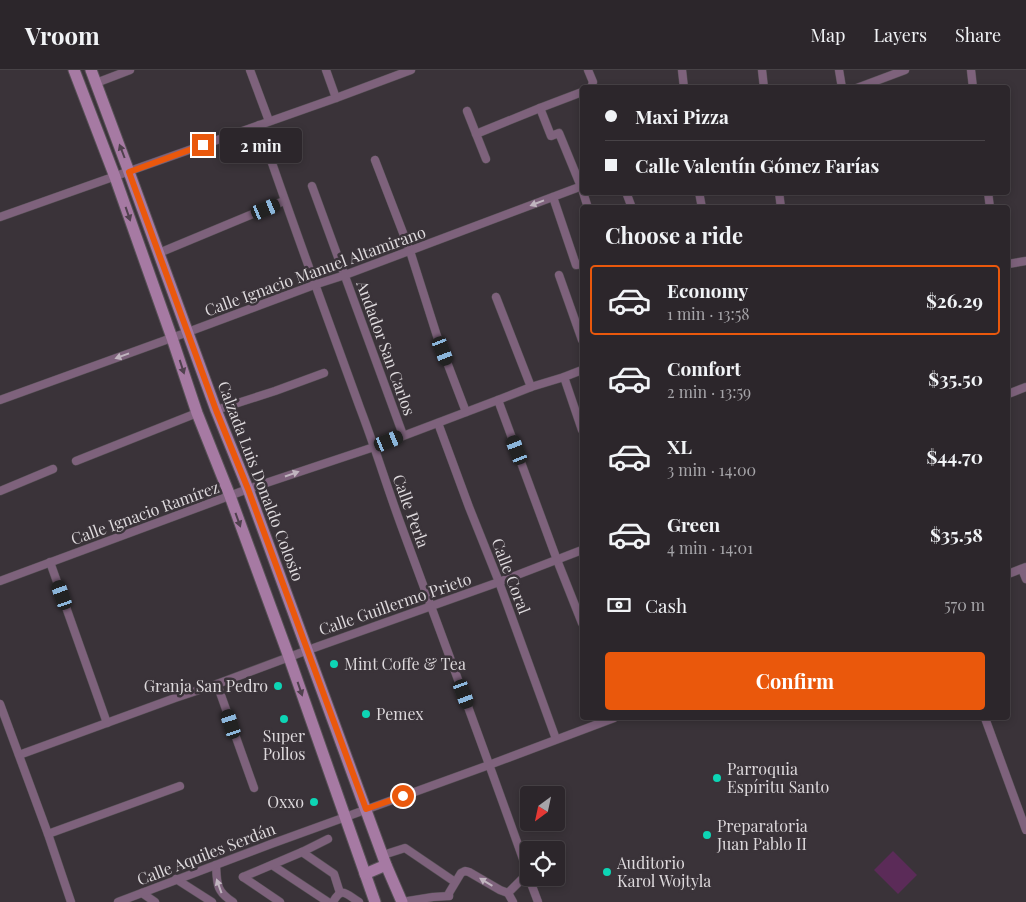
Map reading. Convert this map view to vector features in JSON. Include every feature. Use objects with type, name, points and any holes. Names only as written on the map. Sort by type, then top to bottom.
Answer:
[{"type":"main road","points":[[74,70],[115,177],[197,413],[230,496],[289,657],[375,902]]},
{"type":"main road","name":"Calzada Luis Donaldo Colosio","points":[[90,70],[216,410],[248,489],[308,650],[384,860],[402,902]]},
{"type":"main road","points":[[365,874],[384,860]]},
{"type":"street","points":[[96,83],[130,70]]},
{"type":"street","points":[[250,70],[269,121]]},
{"type":"street","points":[[326,70],[336,98]]},
{"type":"street","points":[[0,218],[411,70]]},
{"type":"street","points":[[588,70],[592,85]]},
{"type":"street","points":[[682,70],[684,85]]},
{"type":"street","points":[[762,70],[764,85]]},
{"type":"street","points":[[839,70],[842,85]]},
{"type":"street","points":[[864,85],[905,70]]},
{"type":"street","points":[[971,70],[974,85]]},
{"type":"street","points":[[476,134],[580,93]]},
{"type":"street","points":[[540,108],[551,136],[559,133],[580,184]]},
{"type":"street","points":[[467,110],[486,159]]},
{"type":"street","name":"Calle Perla","points":[[259,125],[284,202],[520,850]]},
{"type":"street","points":[[375,160],[410,251],[437,336],[466,412]]},
{"type":"street","name":"Andador San Carlos","points":[[312,186],[403,435]]},
{"type":"street","name":"Calle Ignacio Manuel Altamirano","points":[[0,400],[554,197],[580,190]]},
{"type":"street","points":[[554,197],[576,265],[580,264]]},
{"type":"street","points":[[159,253],[284,202]]},
{"type":"street","points":[[1010,264],[1026,262]]},
{"type":"street","points":[[559,275],[580,334]]},
{"type":"street","points":[[496,297],[531,386]]},
{"type":"street","name":"Calle Ignacio Ramírez","points":[[0,581],[248,489],[438,423],[531,386],[580,371]]},
{"type":"street","points":[[216,410],[324,373]]},
{"type":"street","points":[[564,377],[580,424]]},
{"type":"street","points":[[1010,393],[1026,387]]},
{"type":"street","points":[[498,400],[580,618]]},
{"type":"street","points":[[76,461],[197,413]]},
{"type":"street","name":"Calle Coral","points":[[438,423],[499,582],[556,739]]},
{"type":"street","points":[[0,491],[53,470]]},
{"type":"street","name":"Calle Guillermo Prieto","points":[[19,756],[580,551]]},
{"type":"street","points":[[50,562],[108,723]]},
{"type":"street","points":[[1010,573],[1024,568],[1026,579]]},
{"type":"street","points":[[217,684],[254,788]]},
{"type":"street","points":[[0,704],[71,902]]},
{"type":"street","name":"Calle Aquiles Serdán","points":[[118,902],[608,720]]},
{"type":"street","points":[[986,720],[1026,830]]},
{"type":"street","points":[[48,834],[180,786]]},
{"type":"street","points":[[280,902],[243,877],[328,839]]},
{"type":"street","points":[[384,860],[405,848],[456,882]]},
{"type":"street","points":[[302,852],[334,874],[340,892]]},
{"type":"street","points":[[216,865],[219,890],[233,902]]},
{"type":"street","points":[[272,865],[328,902]]},
{"type":"street","points":[[402,902],[451,899],[449,893],[461,873],[465,871],[508,893],[513,902]]},
{"type":"street","points":[[176,879],[212,902]]},
{"type":"street","points":[[508,893],[520,883]]},
{"type":"street","name":"Calle Perla","points":[[533,886],[538,902]]},
{"type":"street","points":[[333,902],[340,892]]},
{"type":"street","points":[[340,892],[344,892],[359,902]]},
{"type":"street","points":[[142,893],[155,902]]},
{"type":"shaded area","points":[[893,851],[917,875],[898,894],[874,870]]},
{"type":"place","name":"Mint Coffe & Tea","points":[[334,664]]},
{"type":"place","name":"Granja San Pedro","points":[[278,686]]},
{"type":"place","name":"Pemex","points":[[366,714]]},
{"type":"place","name":"Super Pollos","points":[[284,719]]},
{"type":"place","name":"Parroquia Espíritu Santo","points":[[717,778]]},
{"type":"place","name":"Oxxo","points":[[314,802]]},
{"type":"place","name":"Preparatoria Juan Pablo II","points":[[707,835]]},
{"type":"place","name":"Auditorio Karol Wojtyla","points":[[607,872]]},
{"type":"route","points":[[203,145],[129,172],[366,809],[403,796]]}]
